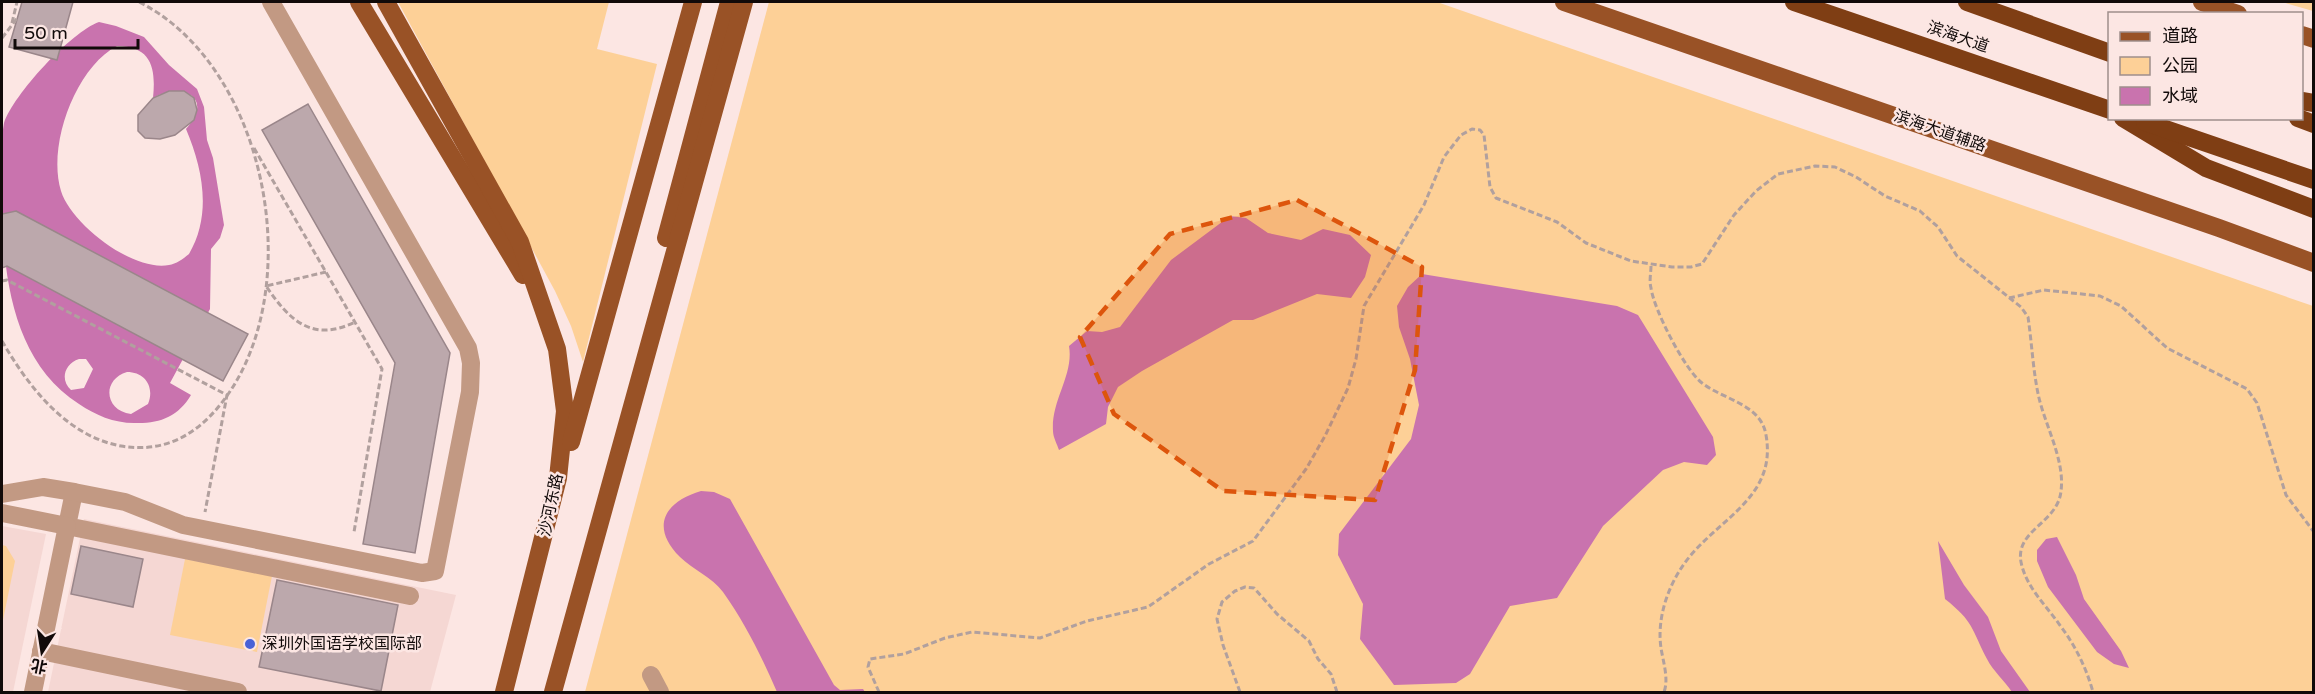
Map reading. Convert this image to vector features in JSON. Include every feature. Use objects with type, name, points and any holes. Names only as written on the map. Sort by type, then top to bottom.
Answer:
[{"type":"highway","name":"滨海大道","points":[[1794,2],[2106,109]]},
{"type":"highway","points":[[1967,2],[2108,53]]},
{"type":"highway","points":[[2126,120],[2206,168],[2313,209]]},
{"type":"highway","points":[[2141,120],[2313,180]]},
{"type":"main road","points":[[358,2],[546,315]]},
{"type":"main road","points":[[386,2],[520,242],[546,315]]},
{"type":"main road","points":[[550,516],[693,2]]},
{"type":"main road","points":[[608,491],[627,390],[729,2]]},
{"type":"main road","points":[[553,693],[744,2]]},
{"type":"main road","name":"滨海大道辅路","points":[[1564,2],[2219,228],[2313,263]]},
{"type":"main road","points":[[2202,2],[2232,12]]},
{"type":"main road","name":"沙河东路","points":[[504,693],[550,516],[563,443],[565,411],[557,349],[546,315]]},
{"type":"street","points":[[2,494],[43,487],[74,492],[126,502],[168,521],[202,529],[422,573],[435,571],[472,377],[471,363],[462,337],[271,2]]},
{"type":"street","points":[[33,693],[74,492]]},
{"type":"street","points":[[2,513],[410,596]]},
{"type":"street","points":[[41,651],[238,693]]},
{"type":"street","points":[[651,675],[660,693]]},
{"type":"path","points":[[11,24],[17,2]]},
{"type":"path","points":[[2,341],[31,386],[51,406],[90,436],[111,444],[154,447],[176,442],[208,419],[237,381],[253,344],[266,286],[264,207],[245,125],[215,69],[195,43],[171,22],[139,2]]},
{"type":"path","points":[[2,38],[18,16]]},
{"type":"path","points":[[879,693],[868,667],[870,659],[904,654],[945,638],[972,632],[1040,638],[1087,621],[1148,607],[1209,564],[1253,541],[1306,469],[1325,436],[1348,388],[1356,359],[1364,306],[1424,205],[1444,157],[1461,135],[1472,129],[1480,130],[1484,135],[1490,188],[1496,198],[1557,222],[1586,243],[1631,261],[1651,266],[1691,267],[1702,264],[1734,215],[1756,191],[1778,174],[1815,166],[1834,166],[1885,196],[1920,211],[1938,227],[1956,256],[2009,298],[2028,317],[2039,395],[2059,464],[2062,488],[2060,501],[2052,514],[2027,536],[2021,547],[2021,559],[2032,588],[2078,652],[2093,693]]},
{"type":"path","points":[[251,144],[382,369],[354,532]]},
{"type":"path","points":[[1651,266],[1650,287],[1656,309],[1688,370],[1714,391],[1755,413],[1764,425],[1767,457],[1765,474],[1758,489],[1695,548],[1667,594],[1660,625],[1664,693]]},
{"type":"path","points":[[266,286],[326,272]]},
{"type":"path","points":[[2,281],[7,280],[227,395]]},
{"type":"path","points":[[266,286],[285,313],[297,323],[313,328],[329,329],[343,328],[355,322]]},
{"type":"path","points":[[2009,298],[2044,290],[2100,296],[2121,306],[2167,348],[2247,389],[2257,403],[2286,495],[2313,532]]},
{"type":"path","points":[[202,529],[227,395]]},
{"type":"path","points":[[1240,693],[1222,645],[1217,619],[1222,602],[1235,591],[1245,587],[1254,588],[1277,614],[1309,641],[1318,659],[1331,674],[1337,693]]},
{"type":"highlighted area","points":[[1297,200],[1422,267],[1415,370],[1375,500],[1223,491],[1114,414],[1080,337],[1170,234]]},
{"type":"shaded area","name":"深圳外国语学校国际部","points":[[84,519],[456,595],[430,692],[48,692]]},
{"type":"shaded area","points":[[2,526],[46,534],[13,692],[2,692]]},
{"type":"green space","points":[[398,2],[609,2],[597,49],[657,64],[583,362],[571,326],[555,291]]},
{"type":"green space","points":[[769,2],[1437,2],[2313,306],[2313,692],[585,692]]},
{"type":"green space","points":[[2282,2],[2313,2],[2313,11]]},
{"type":"green space","points":[[2,545],[6,546],[15,561],[2,625]]},
{"type":"green space","points":[[185,559],[272,576],[257,652],[170,635]]},
{"type":"water","points":[[99,22],[144,37],[169,65],[197,89],[204,107],[207,140],[213,158],[224,225],[220,238],[211,249],[210,309],[170,383],[191,395],[174,414],[152,422],[127,423],[105,418],[79,404],[56,385],[37,362],[24,337],[14,309],[8,279],[2,220],[4,123],[19,96],[31,81],[59,51],[87,28]],"holes":[[[117,46],[129,47],[145,55],[154,78],[153,98],[164,93],[184,92],[196,101],[197,108],[194,118],[186,129],[200,176],[203,208],[201,224],[189,254],[172,264],[154,265],[138,261],[105,243],[77,217],[61,191],[58,152],[61,131],[68,110],[89,72],[102,57]],[[86,359],[93,369],[84,388],[71,390],[66,382],[65,373],[74,361]],[[127,372],[143,378],[149,386],[148,404],[131,414],[122,412],[116,407],[111,402],[110,388],[119,376]]]},
{"type":"water","points":[[1230,216],[1246,218],[1268,233],[1301,240],[1323,229],[1350,235],[1371,255],[1365,277],[1351,298],[1317,294],[1253,320],[1233,320],[1142,371],[1118,387],[1108,407],[1106,424],[1059,450],[1053,433],[1053,420],[1066,377],[1070,357],[1069,346],[1087,331],[1102,332],[1120,327],[1171,260]]},
{"type":"water","points":[[1422,274],[1617,306],[1638,315],[1713,437],[1716,455],[1707,465],[1684,462],[1663,470],[1603,526],[1557,598],[1510,606],[1470,674],[1456,683],[1394,685],[1360,639],[1363,604],[1338,555],[1339,534],[1411,439],[1419,405],[1410,359],[1399,327],[1397,306],[1408,287]]},
{"type":"water","points":[[701,491],[714,492],[730,499],[834,685],[840,690],[863,689],[865,692],[777,692],[753,640],[723,592],[680,557],[665,536],[665,517],[670,509],[688,496]]},
{"type":"water","points":[[2057,537],[2076,575],[2084,599],[2121,651],[2129,668],[2114,664],[2097,652],[2048,587],[2037,561],[2037,550],[2046,539]]},
{"type":"water","points":[[1938,541],[1964,585],[1988,617],[2001,651],[2030,692],[2012,692],[1990,663],[1967,620],[1945,599]]},
{"type":"building","points":[[22,2],[73,2],[57,60],[9,47]]},
{"type":"building","points":[[169,91],[184,91],[194,98],[197,110],[194,120],[175,135],[160,139],[145,138],[138,131],[138,115],[153,98]]},
{"type":"building","points":[[308,104],[450,353],[415,553],[363,544],[395,363],[262,130]]},
{"type":"building","points":[[16,211],[248,334],[223,381],[7,266],[2,268],[2,214]]},
{"type":"building","points":[[81,546],[143,559],[133,607],[71,594]]},
{"type":"building","points":[[277,580],[398,605],[381,691],[259,667]]},
{"type":"place","name":"深圳外国语学校国际部","points":[[250,644]]}]
